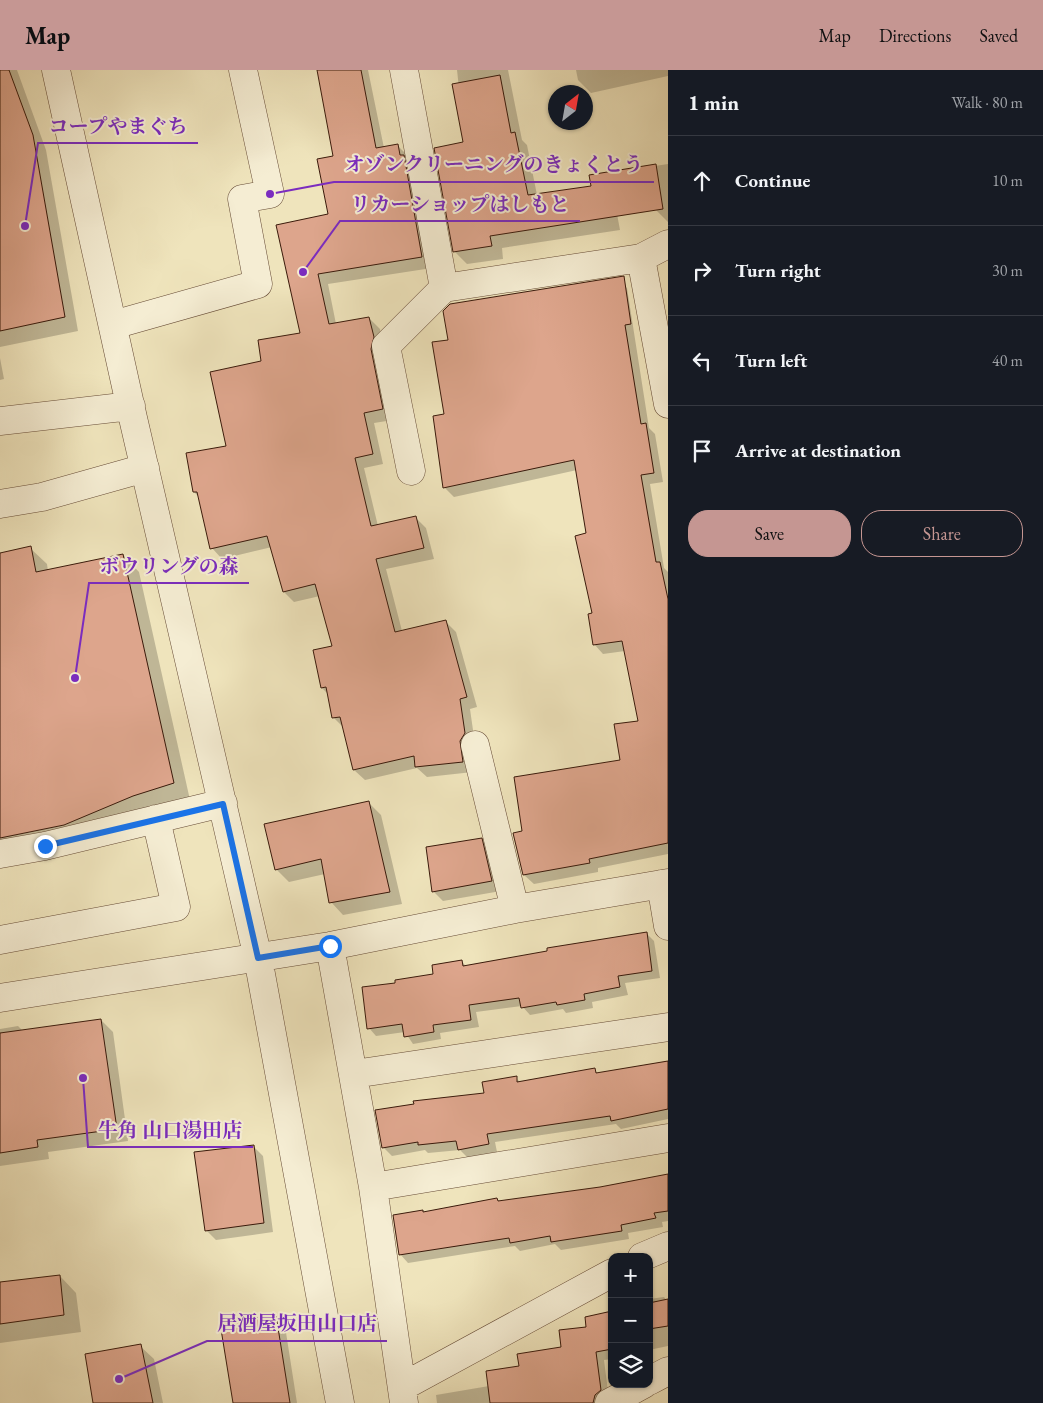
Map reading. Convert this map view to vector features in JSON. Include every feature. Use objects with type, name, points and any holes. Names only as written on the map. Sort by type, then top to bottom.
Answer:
[{"type":"street","points":[[56,70],[258,958],[340,1403]]},
{"type":"street","points":[[113,325],[258,284],[242,199],[270,194],[243,70]]},
{"type":"street","points":[[404,70],[444,288]]},
{"type":"street","points":[[411,471],[386,346],[444,288],[641,258],[668,244]]},
{"type":"street","points":[[641,258],[668,404]]},
{"type":"street","points":[[0,421],[131,406]]},
{"type":"street","points":[[0,504],[42,497],[145,468]]},
{"type":"street","points":[[475,745],[515,909]]},
{"type":"street","points":[[0,854],[45,846],[223,804]]},
{"type":"street","points":[[0,940],[176,907],[156,820]]},
{"type":"street","points":[[0,998],[330,946],[515,909],[665,884],[668,926]]},
{"type":"street","points":[[330,946],[373,1187],[403,1395],[608,1275]]},
{"type":"street","points":[[354,1074],[668,1026]]},
{"type":"street","points":[[373,1187],[668,1138]]},
{"type":"street","points":[[651,1253],[668,1246]]},
{"type":"street","points":[[653,1379],[668,1371]]},
{"type":"street","points":[[609,1403],[637,1388]]},
{"type":"building","points":[[0,70],[9,70],[33,135],[65,317],[0,331]]},
{"type":"building","points":[[317,70],[361,70],[376,148],[398,144],[400,155],[404,155],[422,257],[318,274],[329,324],[369,317],[374,337],[371,349],[383,409],[364,413],[373,454],[355,458],[371,526],[416,516],[424,548],[376,559],[395,632],[446,620],[467,697],[460,699],[465,733],[460,741],[463,762],[415,767],[414,756],[353,770],[340,717],[332,718],[326,687],[321,688],[313,650],[332,646],[315,584],[283,592],[267,536],[210,549],[197,492],[193,492],[186,453],[226,446],[210,372],[261,361],[258,340],[300,333],[276,225],[328,214],[317,159],[333,156]]},
{"type":"building","points":[[500,75],[511,133],[515,132],[528,195],[591,186],[589,175],[656,164],[663,209],[490,236],[492,246],[453,252],[434,148],[463,142],[452,84]]},
{"type":"building","points":[[624,276],[631,324],[625,325],[641,424],[646,423],[654,473],[641,475],[656,562],[660,562],[668,599],[668,843],[589,859],[590,863],[523,875],[513,833],[522,831],[514,777],[620,760],[614,724],[638,721],[622,641],[593,645],[588,614],[592,613],[575,536],[586,533],[574,460],[443,488],[433,416],[444,414],[432,342],[448,340],[443,311],[450,304]]},
{"type":"building","points":[[31,546],[36,572],[123,554],[174,783],[133,796],[64,825],[0,838],[0,553]]},
{"type":"building","points":[[369,801],[390,892],[329,903],[321,859],[275,870],[264,824]]},
{"type":"building","points":[[482,838],[492,881],[432,892],[426,847]]},
{"type":"building","points":[[647,932],[652,971],[618,976],[620,987],[584,994],[585,1000],[557,1005],[556,1002],[521,1008],[519,998],[469,1005],[471,1020],[433,1025],[434,1032],[404,1037],[402,1024],[367,1029],[362,987],[395,983],[395,980],[433,974],[432,965],[462,960],[463,966],[547,951],[547,948]]},
{"type":"building","points":[[101,1019],[117,1129],[37,1140],[38,1147],[0,1153],[0,1033]]},
{"type":"building","points":[[668,1061],[668,1109],[611,1121],[610,1116],[487,1134],[489,1144],[458,1150],[456,1141],[418,1145],[418,1142],[382,1148],[375,1110],[414,1104],[413,1101],[484,1093],[482,1082],[517,1076],[517,1082],[595,1068],[596,1073]]},
{"type":"building","points":[[254,1145],[264,1223],[205,1231],[194,1152]]},
{"type":"building","points":[[668,1174],[668,1211],[654,1213],[656,1218],[621,1225],[622,1231],[551,1242],[550,1236],[510,1243],[509,1238],[399,1255],[393,1215],[423,1210],[423,1212],[497,1198],[498,1201],[600,1187]]},
{"type":"building","points":[[60,1275],[64,1315],[0,1324],[0,1282]]},
{"type":"building","points":[[668,1299],[668,1326],[653,1328],[653,1302]]},
{"type":"building","points":[[608,1312],[608,1350],[596,1352],[601,1390],[595,1395],[593,1403],[490,1403],[486,1371],[519,1366],[517,1354],[561,1347],[559,1330],[586,1327],[585,1317]]},
{"type":"building","points":[[276,1315],[290,1403],[233,1403],[220,1323]]},
{"type":"building","points":[[141,1344],[153,1403],[93,1403],[85,1354]]},
{"type":"place","name":"オゾンクリーニングのきょくとう","points":[[270,194]]},
{"type":"place","name":"コープやまぐち","points":[[25,226]]},
{"type":"place","name":"リカーショップはしもと","points":[[303,272]]},
{"type":"place","name":"ボウリングの森","points":[[75,678]]},
{"type":"place","name":"牛角 山口湯田店","points":[[83,1078]]},
{"type":"place","name":"居酒屋坂田山口店","points":[[119,1379]]},
{"type":"route","points":[[45,846],[223,804],[258,958],[330,946]]}]
